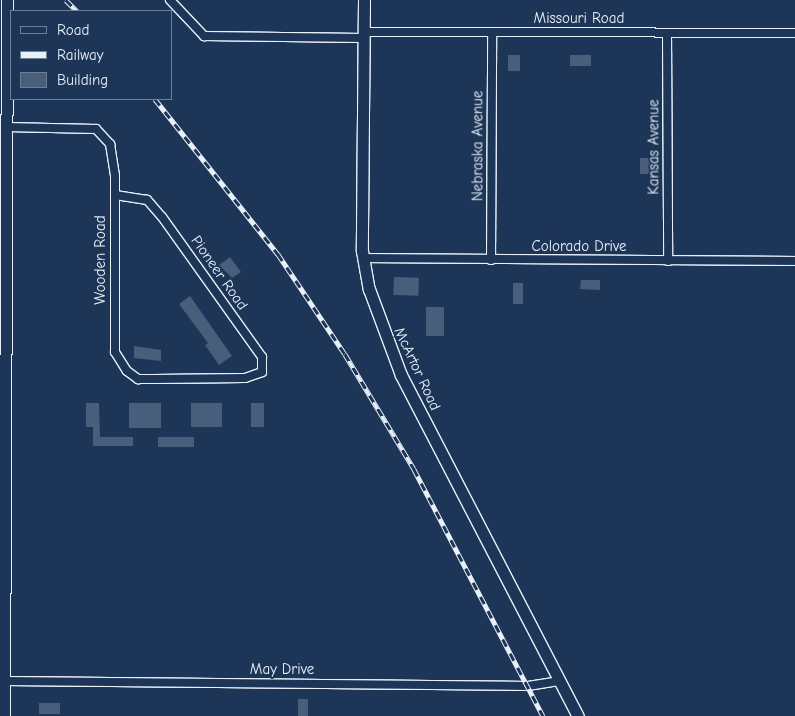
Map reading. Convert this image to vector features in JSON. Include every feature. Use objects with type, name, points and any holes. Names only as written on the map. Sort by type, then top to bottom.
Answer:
[{"type":"main road","points":[[4,716],[7,0]]},
{"type":"main road","name":"McArtor Road","points":[[364,0],[363,258],[377,316],[401,375],[578,716]]},
{"type":"street","name":"Missouri Road","points":[[170,0],[204,36],[492,32],[795,33]]},
{"type":"street","name":"Nebraska Avenue","points":[[490,260],[492,32]]},
{"type":"street","name":"Kansas Avenue","points":[[668,33],[668,261]]},
{"type":"street","name":"Wooden Road","points":[[6,127],[96,129],[112,149],[115,195],[115,352],[119,362],[138,379],[237,379]]},
{"type":"street","name":"Pioneer Road","points":[[115,195],[147,200],[262,357],[262,372],[237,379]]},
{"type":"street","name":"Colorado Drive","points":[[363,258],[795,261]]},
{"type":"street","name":"May Drive","points":[[4,681],[528,686],[559,681]]},
{"type":"building","points":[[508,55],[520,55],[520,71],[508,71]]},
{"type":"building","points":[[570,55],[591,55],[591,66],[570,66]]},
{"type":"building","points":[[640,158],[650,158],[650,174],[640,174]]},
{"type":"building","points":[[230,257],[241,272],[232,278],[219,265]]},
{"type":"building","points":[[394,277],[419,278],[418,296],[393,295]]},
{"type":"building","points":[[581,280],[600,280],[600,290],[580,289]]},
{"type":"building","points":[[513,283],[523,283],[523,304],[513,304]]},
{"type":"building","points":[[190,296],[232,356],[219,365],[205,345],[208,343],[179,304]]},
{"type":"building","points":[[426,307],[444,307],[444,336],[426,336]]},
{"type":"building","points":[[134,346],[161,350],[161,361],[134,358]]},
{"type":"building","points":[[86,403],[99,403],[100,437],[133,437],[133,446],[93,446],[93,427],[86,427]]},
{"type":"building","points":[[129,403],[161,403],[161,428],[129,428]]},
{"type":"building","points":[[191,403],[222,403],[222,427],[191,427]]},
{"type":"building","points":[[251,403],[264,403],[264,427],[251,427]]},
{"type":"building","points":[[158,437],[194,437],[194,447],[158,447]]},
{"type":"building","points":[[298,699],[308,699],[308,716],[298,716]]},
{"type":"building","points":[[39,703],[60,703],[60,714],[39,714]]},
{"type":"railway","points":[[66,0],[76,10]]},
{"type":"railway","points":[[156,100],[278,254],[345,354],[414,469],[543,716]]}]
